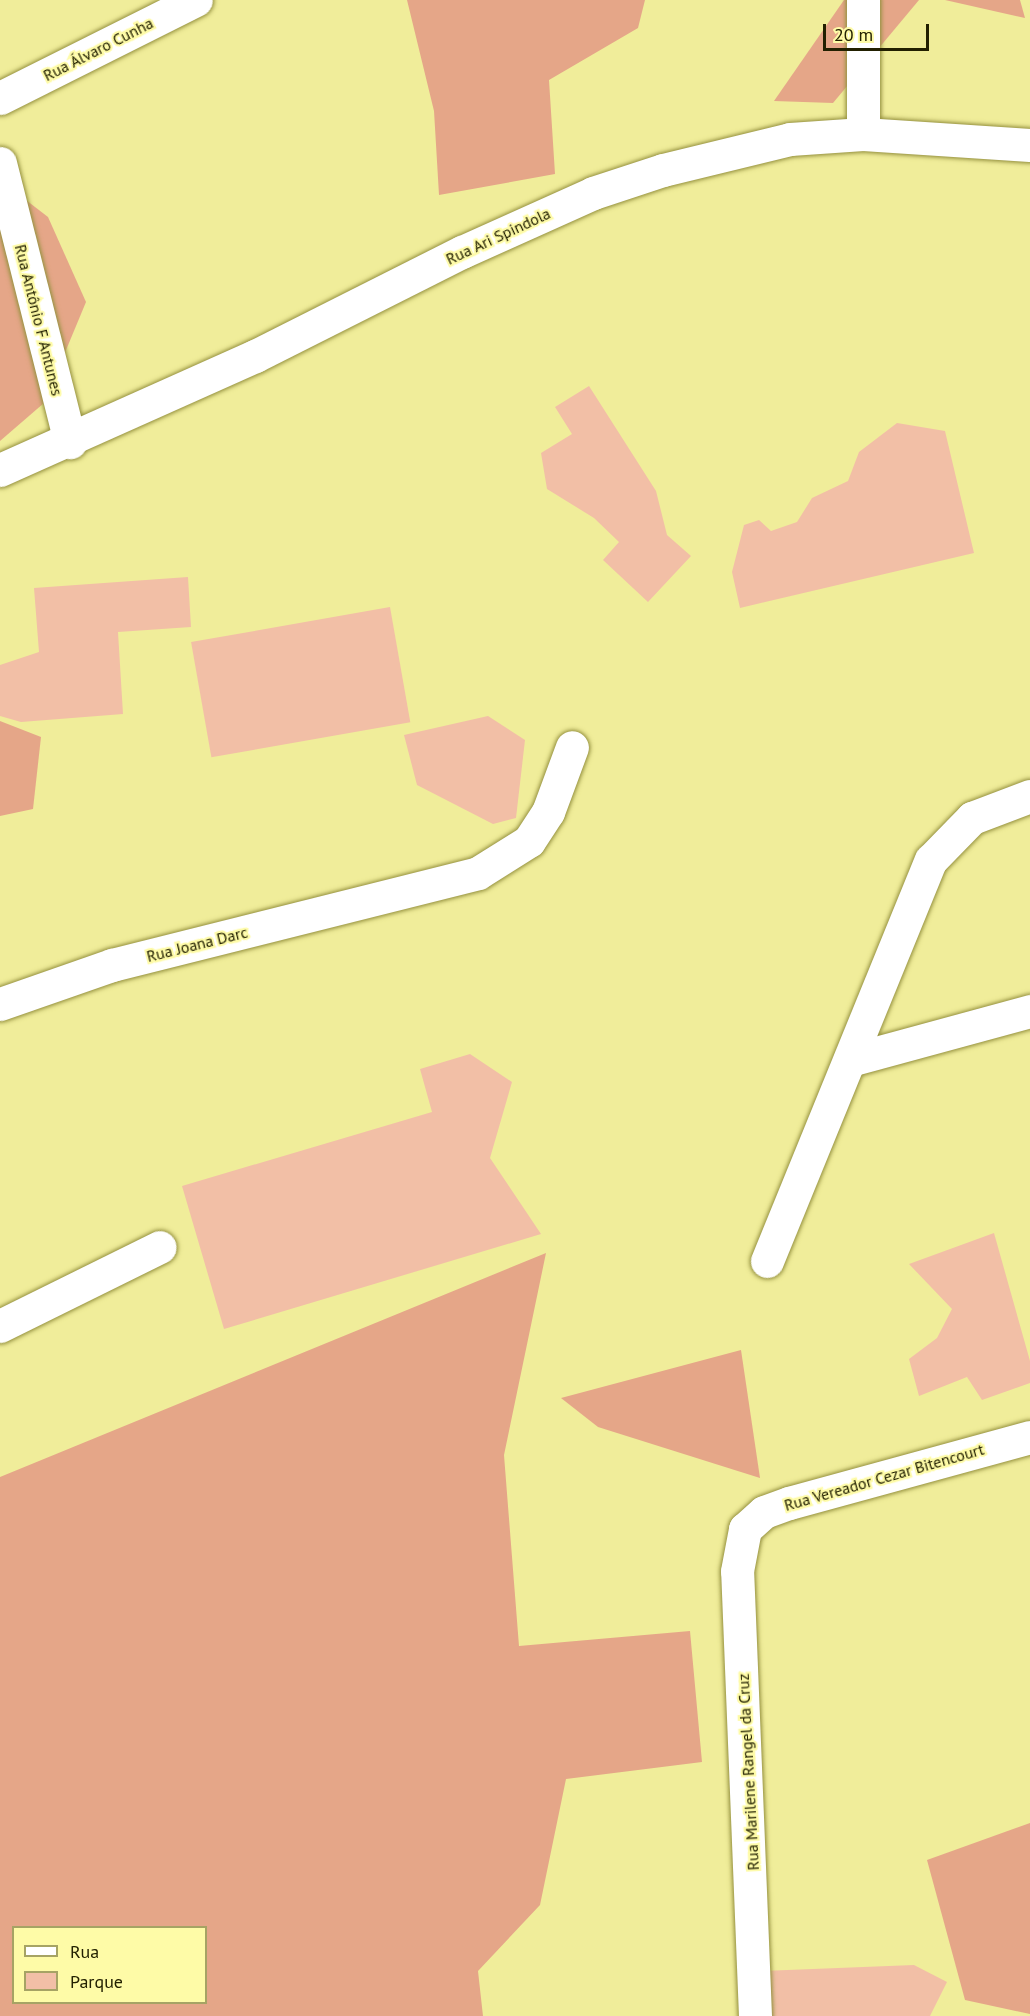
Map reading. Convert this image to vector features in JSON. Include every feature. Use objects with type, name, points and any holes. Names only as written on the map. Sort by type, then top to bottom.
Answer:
[{"type":"street","name":"Rua Álvaro Cunha","points":[[0,98],[196,0]]},
{"type":"street","points":[[863,0],[863,134]]},
{"type":"street","name":"Rua Ari Spindola","points":[[0,470],[70,442],[592,193],[726,152],[863,134],[1030,145]]},
{"type":"street","name":"Rua Antônio F Antunes","points":[[0,164],[70,442]]},
{"type":"street","name":"Rua Joana Darc","points":[[0,1004],[112,965],[397,896],[478,873],[529,841],[548,812],[572,747]]},
{"type":"street","points":[[767,1261],[850,1060],[911,898],[931,860],[972,818],[1030,796]]},
{"type":"street","points":[[850,1060],[1030,1011]]},
{"type":"street","points":[[0,1326],[160,1247]]},
{"type":"street","name":"Rua Vereador Cezar Bitencourt","points":[[745,1529],[764,1512],[789,1503],[1030,1437]]},
{"type":"street","name":"Rua Marilene Rangel da Cruz","points":[[745,1529],[737,1571],[755,2016]]},
{"type":"green space","points":[[589,386],[656,491],[667,535],[691,556],[648,602],[603,560],[619,542],[594,518],[547,489],[541,453],[572,434],[555,407]]},
{"type":"green space","points":[[897,423],[945,431],[974,553],[740,608],[732,572],[744,525],[759,520],[771,531],[797,522],[812,498],[848,481],[859,452]]},
{"type":"green space","points":[[188,577],[191,627],[118,632],[123,714],[21,722],[0,716],[0,665],[39,652],[34,588]]},
{"type":"green space","points":[[390,607],[410,722],[211,757],[191,642]]},
{"type":"green space","points":[[488,716],[525,740],[516,818],[493,824],[417,785],[404,735]]},
{"type":"green space","points":[[470,1054],[512,1082],[490,1158],[541,1234],[224,1329],[182,1186],[432,1112],[420,1069]]},
{"type":"green space","points":[[994,1233],[1030,1361],[1030,1383],[982,1400],[967,1377],[919,1396],[909,1359],[937,1338],[952,1309],[909,1264]]},
{"type":"green space","points":[[914,1965],[947,1982],[930,2016],[762,2016],[760,1971]]},
{"type":"shaded area","points":[[407,0],[645,0],[638,28],[549,80],[555,174],[439,195],[434,111]]},
{"type":"shaded area","points":[[844,0],[919,0],[833,103],[774,101]]},
{"type":"shaded area","points":[[945,0],[1020,0],[1025,18]]},
{"type":"shaded area","points":[[0,180],[48,217],[86,302],[44,403],[0,441]]},
{"type":"shaded area","points":[[0,721],[41,737],[33,809],[0,816]]},
{"type":"shaded area","points":[[546,1253],[504,1455],[519,1646],[690,1631],[702,1762],[566,1779],[540,1905],[478,1971],[483,2016],[0,2016],[0,1477]]},
{"type":"shaded area","points":[[741,1350],[760,1478],[598,1427],[561,1398]]},
{"type":"shaded area","points":[[1030,1823],[1030,2014],[965,2000],[927,1860]]}]
